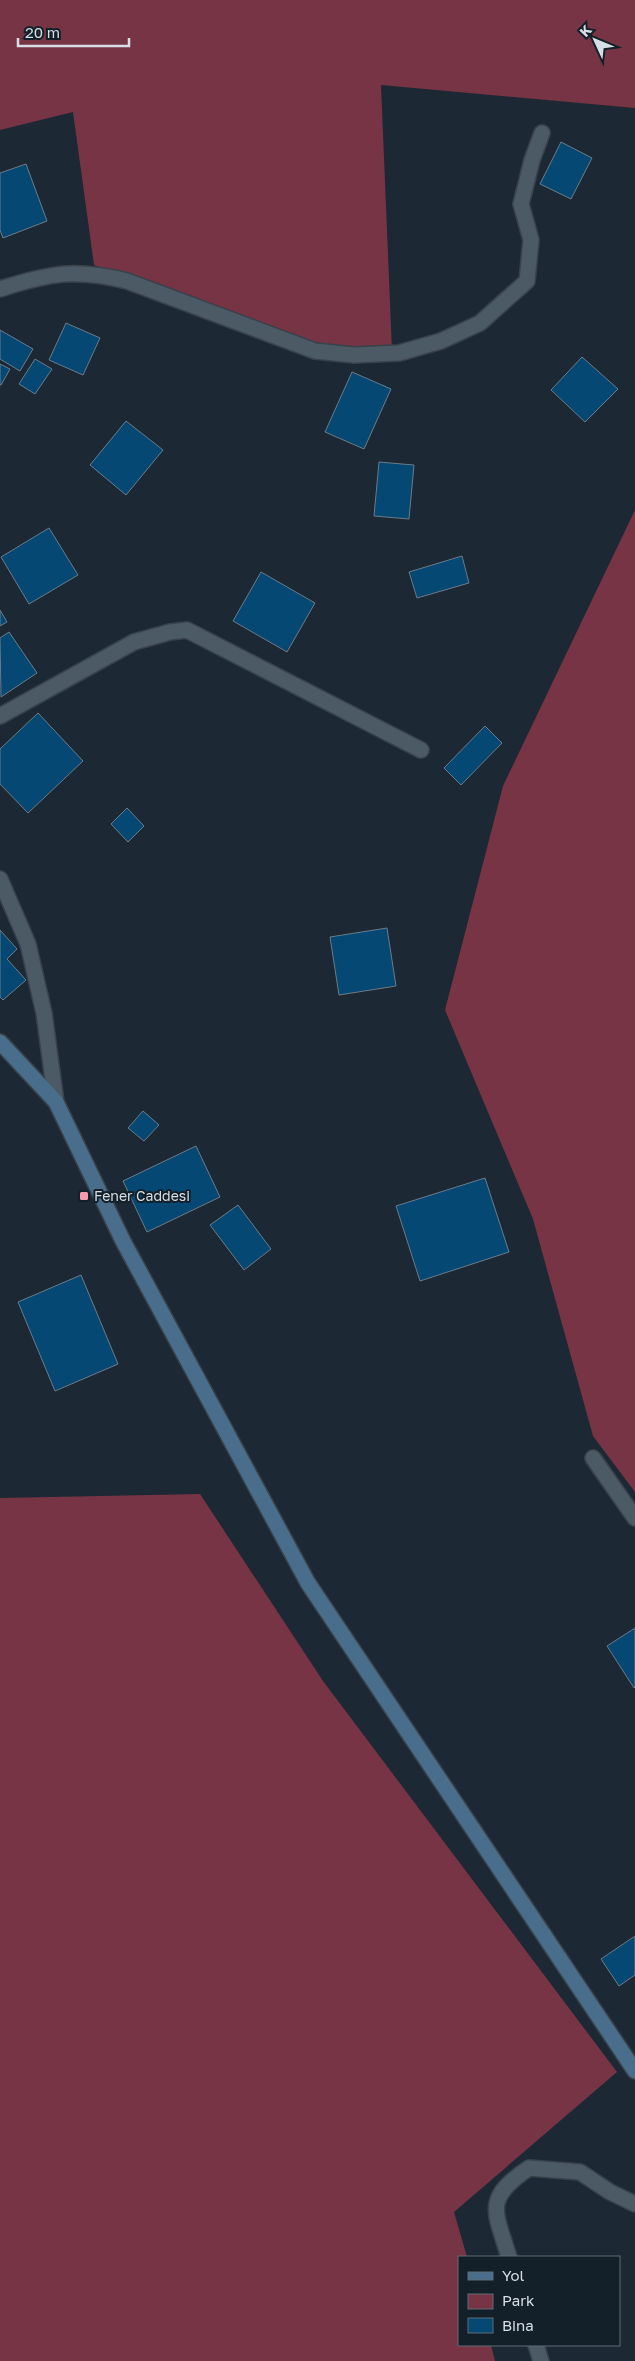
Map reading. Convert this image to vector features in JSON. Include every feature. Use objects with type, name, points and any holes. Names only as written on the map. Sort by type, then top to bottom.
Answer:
[{"type":"street","points":[[0,289],[41,276],[73,272],[100,274],[127,282],[315,351],[354,355],[399,353],[441,340],[480,323],[527,281],[531,240],[521,204],[532,160],[542,133]]},
{"type":"street","points":[[0,716],[134,642],[170,632],[187,630],[421,750]]},
{"type":"street","points":[[0,879],[28,944],[44,1013],[56,1102]]},
{"type":"street","points":[[0,1042],[56,1102],[122,1241],[308,1583],[635,2071]]},
{"type":"street","points":[[592,1458],[635,1518]]},
{"type":"street","points":[[509,2256],[496,2215],[496,2198],[506,2184],[528,2168],[580,2172],[610,2192],[635,2204]]},
{"type":"street","points":[[536,2346],[541,2361]]},
{"type":"green space","points":[[0,0],[635,0],[635,108],[381,85],[392,351],[349,360],[94,265],[73,112],[0,130]]},
{"type":"green space","points":[[635,510],[635,1492],[593,1436],[533,1219],[445,1010],[503,786]]},
{"type":"green space","points":[[200,1494],[323,1681],[617,2072],[454,2212],[467,2256],[458,2256],[458,2346],[491,2346],[495,2361],[0,2361],[0,1498]]},
{"type":"building","points":[[561,142],[592,158],[571,199],[540,184]]},
{"type":"building","points":[[26,164],[47,221],[3,238],[0,230],[0,173]]},
{"type":"building","points":[[66,323],[100,338],[83,375],[49,360]]},
{"type":"building","points":[[0,330],[33,349],[20,371],[0,359]]},
{"type":"building","points":[[582,357],[618,389],[585,422],[551,390]]},
{"type":"building","points":[[35,359],[52,369],[35,394],[19,384]]},
{"type":"building","points":[[0,364],[10,369],[1,385],[0,385]]},
{"type":"building","points":[[352,372],[391,389],[364,449],[325,432]]},
{"type":"building","points":[[126,421],[163,450],[126,495],[90,465]]},
{"type":"building","points":[[379,462],[414,465],[409,519],[374,516]]},
{"type":"building","points":[[49,528],[78,575],[29,604],[1,557]]},
{"type":"building","points":[[462,556],[469,583],[417,598],[409,572]]},
{"type":"building","points":[[261,572],[315,603],[287,652],[233,621]]},
{"type":"building","points":[[0,610],[7,622],[0,626]]},
{"type":"building","points":[[9,632],[37,673],[1,697],[0,638]]},
{"type":"building","points":[[38,713],[83,761],[28,813],[0,784],[0,749]]},
{"type":"building","points":[[485,726],[502,743],[461,785],[444,768]]},
{"type":"building","points":[[127,808],[144,826],[128,842],[111,824]]},
{"type":"building","points":[[387,928],[396,986],[339,995],[330,937]]},
{"type":"building","points":[[0,930],[17,949],[7,959],[26,980],[3,1000],[0,997]]},
{"type":"building","points":[[143,1111],[159,1125],[144,1141],[128,1128]]},
{"type":"building","points":[[196,1146],[220,1197],[147,1232],[123,1181]]},
{"type":"building","points":[[485,1178],[509,1252],[420,1281],[396,1206]]},
{"type":"building","points":[[238,1205],[271,1249],[244,1270],[210,1225]]},
{"type":"building","points":[[81,1275],[118,1364],[55,1391],[18,1302]]},
{"type":"building","points":[[635,1628],[635,1687],[634,1688],[607,1646]]},
{"type":"building","points":[[635,1936],[635,1975],[619,1986],[601,1959]]},
{"type":"place","name":"Fener Caddesi","points":[[84,1196]]}]
